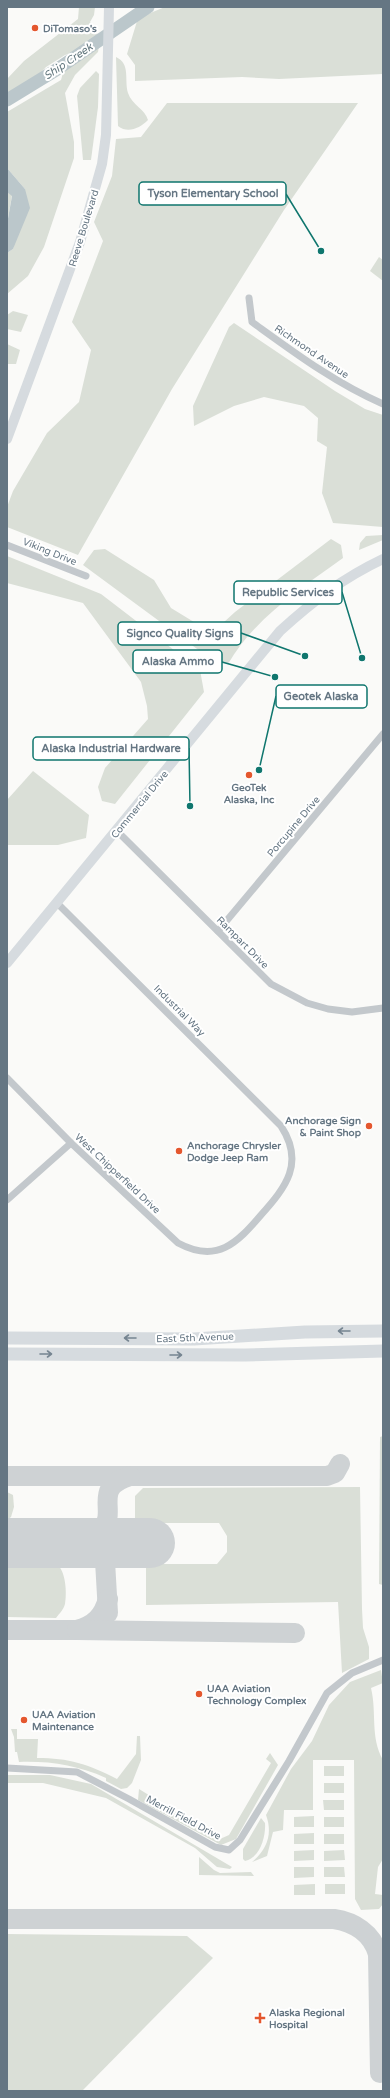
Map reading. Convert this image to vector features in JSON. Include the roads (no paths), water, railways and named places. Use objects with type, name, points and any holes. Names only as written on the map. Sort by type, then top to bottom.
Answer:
[{"type":"highway","name":"East 5th Avenue","points":[[7,1338],[194,1339],[305,1332],[383,1331]]},
{"type":"highway","name":"East 5th Avenue","points":[[7,1354],[245,1355],[383,1351]]},
{"type":"main road","name":"Reeve Boulevard","points":[[7,439],[80,242],[102,164],[106,135],[109,74],[109,7]]},
{"type":"main road","name":"Commercial Drive","points":[[7,963],[58,903],[280,631],[316,599],[356,572],[383,559]]},
{"type":"street","name":"Richmond Avenue","points":[[249,298],[252,322],[326,375],[355,392],[383,404]]},
{"type":"street","name":"Viking Drive","points":[[7,545],[86,576]]},
{"type":"street","name":"Porcupine Drive","points":[[218,930],[383,734]]},
{"type":"street","name":"Rampart Drive","points":[[117,831],[271,984],[306,1003],[328,1009],[352,1012],[383,1008]]},
{"type":"street","name":"Industrial Way","points":[[58,903],[276,1120],[286,1134],[292,1159],[286,1184],[241,1238],[231,1245]]},
{"type":"street","name":"West Chipperfield Drive","points":[[7,1078],[71,1143],[178,1243],[186,1248],[205,1251],[216,1250],[231,1245]]},
{"type":"street","points":[[7,1200],[71,1143]]},
{"type":"street","name":"Merrill Field Drive","points":[[7,1768],[77,1772],[215,1847],[229,1850],[240,1840],[289,1761],[327,1693],[352,1673],[383,1660]]},
{"type":"waterway","name":"Ship Creek","points":[[7,100],[56,70],[148,7]]},
{"type":"place","name":"DiTomaso's","points":[[35,28]]},
{"type":"place","name":"Tyson Elementary School","points":[[321,251]]},
{"type":"place","name":"Signco Quality Signs","points":[[305,656]]},
{"type":"place","name":"Republic Services","points":[[362,658]]},
{"type":"place","name":"Alaska Ammo","points":[[275,677]]},
{"type":"place","name":"Geotek Alaska","points":[[259,770]]},
{"type":"place","name":"GeoTek Alaska, Inc","points":[[249,775]]},
{"type":"place","name":"Alaska Industrial Hardware","points":[[190,806]]},
{"type":"place","name":"Anchorage Sign & Paint Shop","points":[[369,1126]]},
{"type":"place","name":"Anchorage Chrysler Dodge Jeep Ram","points":[[179,1151]]},
{"type":"place","name":"UAA Aviation Technology Complex","points":[[199,1694]]},
{"type":"place","name":"UAA Aviation Maintenance","points":[[24,1720]]},
{"type":"place","name":"Alaska Regional Hospital","points":[[260,2018]]}]
